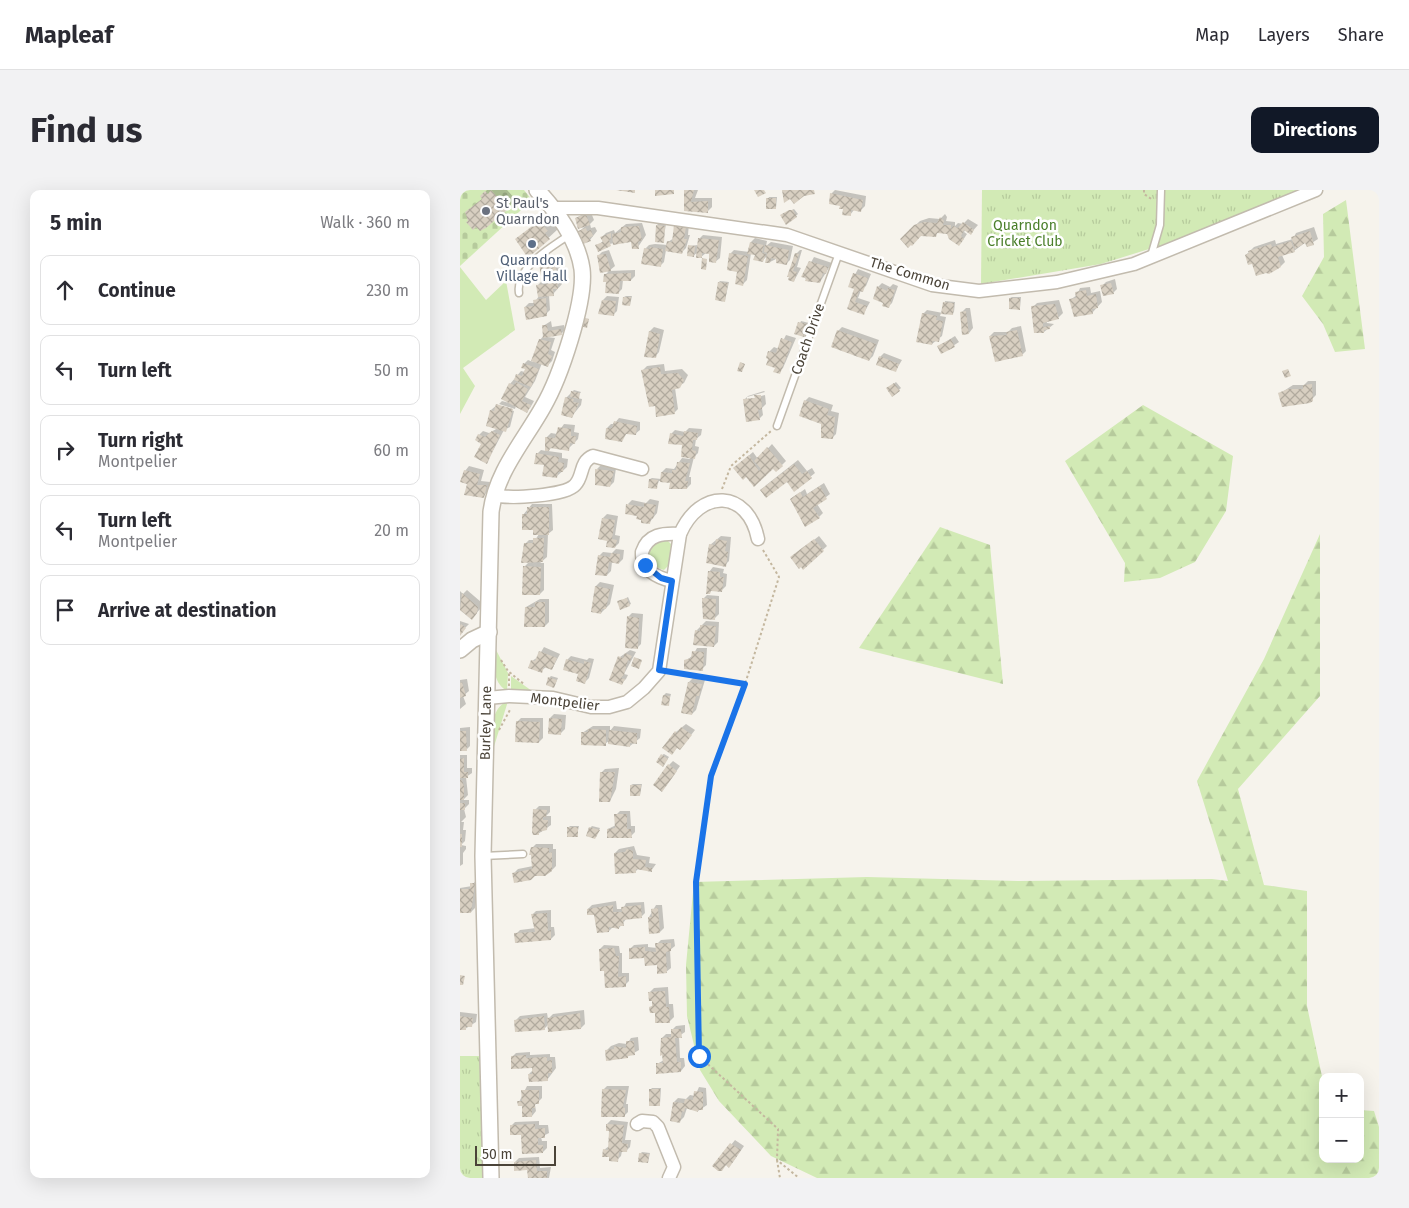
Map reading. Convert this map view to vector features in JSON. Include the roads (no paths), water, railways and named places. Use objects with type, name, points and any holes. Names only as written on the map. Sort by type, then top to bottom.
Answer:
[{"type":"street","name":"Burley Lane","points":[[491,1178],[483,856],[492,512],[495,495],[511,458],[552,390],[574,319],[581,287],[582,268],[569,235],[553,208],[537,190]]},
{"type":"street","name":"The Common","points":[[553,208],[598,208],[778,233],[839,252],[932,285],[979,291],[1057,282],[1134,264],[1316,190]]},
{"type":"street","points":[[495,495],[511,498],[569,490],[578,480],[584,462],[592,456],[642,469]]},
{"type":"street","points":[[680,534],[663,533],[651,538],[642,552],[645,565],[650,571],[661,578],[672,581],[680,534],[696,508],[718,501],[739,506],[754,521],[759,542]]},
{"type":"street","name":"Montpelier","points":[[487,698],[543,697],[591,707],[609,707],[627,702],[644,688],[659,670],[672,581]]},
{"type":"street","points":[[460,650],[472,640],[489,632]]},
{"type":"street","points":[[637,1124],[642,1121],[653,1122],[658,1128],[674,1167],[669,1178]]},
{"type":"lane","points":[[1151,256],[1160,225],[1161,190]]},
{"type":"lane","points":[[519,293],[520,281],[529,265],[569,235]]},
{"type":"lane","name":"Coach Drive","points":[[777,426],[839,252]]},
{"type":"lane","points":[[483,856],[523,854]]},
{"type":"place","name":"St Paul's Quarndon","points":[[486,211]]},
{"type":"place","name":"Quarndon Village Hall","points":[[532,244]]},
{"type":"park label","name":"Quarndon Cricket Club","points":[[1025,233]]}]
